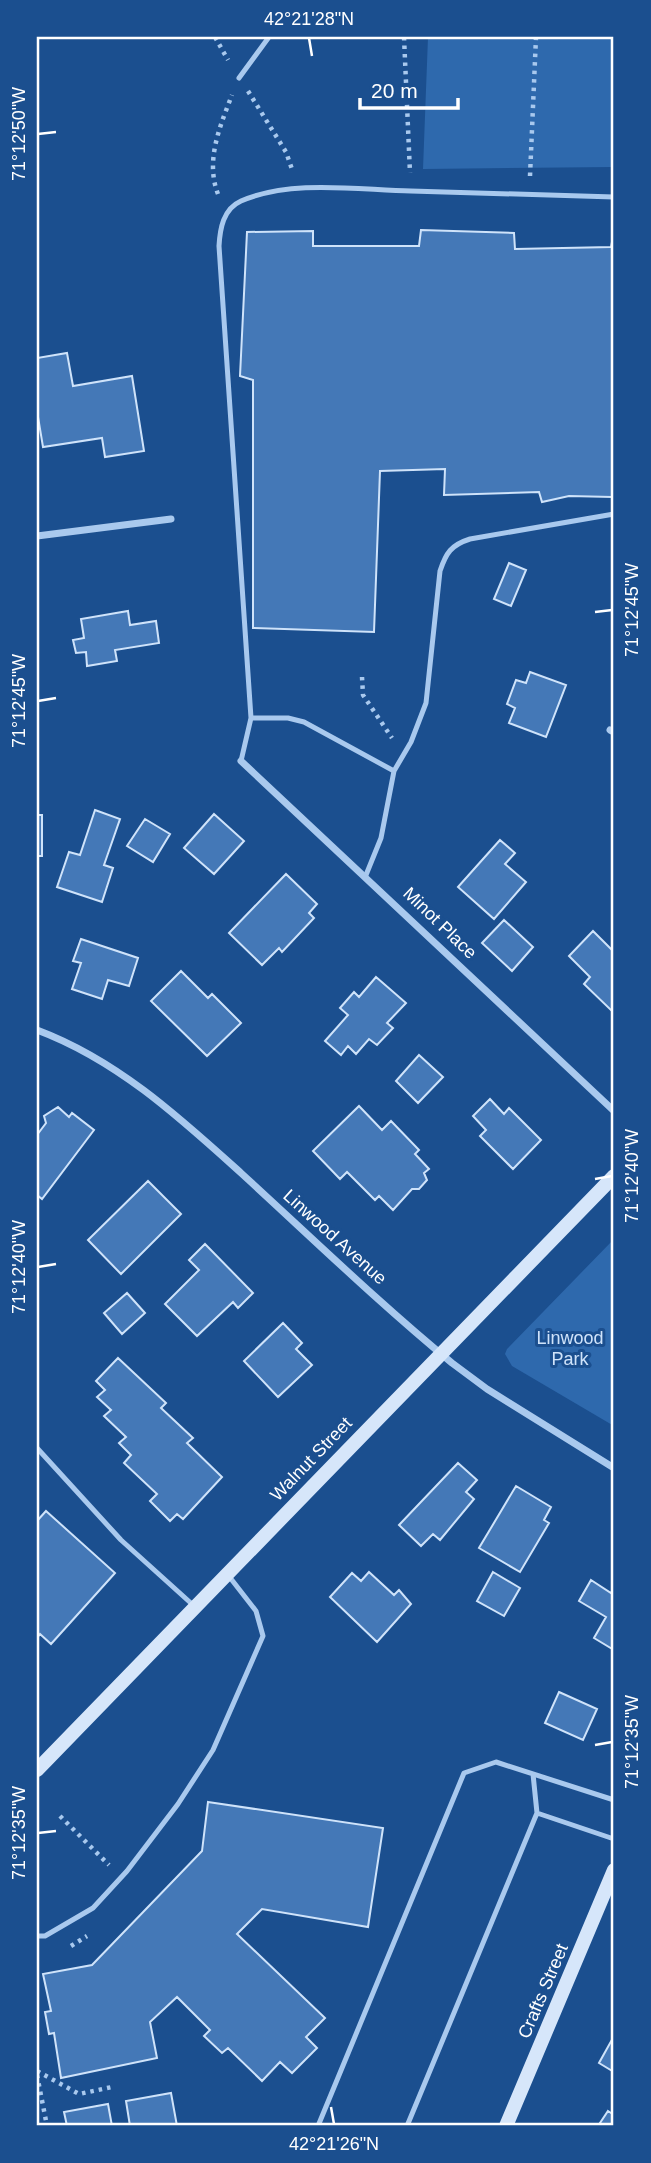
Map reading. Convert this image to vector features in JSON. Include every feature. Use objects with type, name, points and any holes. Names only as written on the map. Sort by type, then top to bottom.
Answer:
[{"type":"main road","name":"Walnut Street","points":[[37,1770],[614,1176]]},
{"type":"main road","name":"Crafts Street","points":[[506,2126],[614,1870]]},
{"type":"street","points":[[37,536],[171,519]]},
{"type":"street","name":"Minot Place","points":[[242,761],[614,1111]]},
{"type":"street","name":"Linwood Avenue","points":[[37,1030],[104,1062],[158,1101],[440,1354],[476,1382],[614,1468]]},
{"type":"lane","points":[[239,78],[269,37]]},
{"type":"lane","points":[[242,761],[251,718],[219,246],[220,229],[226,214],[239,202],[295,190],[614,197]]},
{"type":"lane","points":[[366,876],[381,838],[394,771],[411,741],[426,703],[440,571],[446,553],[455,543],[470,539],[614,514]]},
{"type":"lane","points":[[251,718],[288,718],[304,722],[394,771]]},
{"type":"lane","points":[[38,1452],[121,1540],[196,1607]]},
{"type":"lane","points":[[37,1936],[45,1936],[93,1908],[127,1871],[178,1804],[214,1750],[264,1636],[256,1611],[227,1574]]},
{"type":"lane","points":[[318,2126],[464,1773],[496,1762],[614,1800]]},
{"type":"lane","points":[[407,2126],[537,1813],[533,1774]]},
{"type":"lane","points":[[537,1813],[614,1839]]},
{"type":"path","points":[[215,37],[286,152],[295,190]]},
{"type":"path","points":[[404,37],[411,155],[410,191]]},
{"type":"path","points":[[530,195],[536,37]]},
{"type":"path","points":[[226,214],[216,190],[214,149],[239,78]]},
{"type":"path","points":[[362,677],[363,695],[392,738]]},
{"type":"path","points":[[60,1816],[114,1870]]},
{"type":"path","points":[[37,2073],[79,2094],[112,2087]]},
{"type":"path","points":[[37,2073],[47,2126]]},
{"type":"green space","points":[[428,37],[614,37],[614,167],[423,169]]},
{"type":"green space","name":"Linwood Park","points":[[614,1239],[614,1426],[512,1366],[505,1354]]},
{"type":"building","points":[[421,230],[514,233],[515,249],[611,247],[614,232],[612,497],[569,496],[542,502],[539,492],[444,495],[445,469],[380,471],[374,632],[253,628],[253,380],[240,376],[247,232],[313,231],[313,246],[419,246]]},
{"type":"building","points":[[67,353],[73,386],[132,376],[144,451],[105,457],[102,438],[43,447],[37,411],[37,358]]},
{"type":"building","points":[[509,563],[526,570],[511,606],[494,599]]},
{"type":"building","points":[[128,611],[130,625],[156,621],[159,643],[115,650],[117,661],[87,666],[86,652],[76,653],[73,640],[84,638],[81,619]]},
{"type":"building","points":[[530,672],[566,685],[546,737],[509,723],[515,708],[507,704],[516,680],[526,683]]},
{"type":"building","points":[[95,810],[120,819],[104,865],[113,868],[102,902],[57,887],[69,852],[80,855]]},
{"type":"building","points":[[214,814],[244,841],[214,874],[184,848]]},
{"type":"building","points":[[37,815],[42,815],[42,856],[37,856]]},
{"type":"building","points":[[145,819],[170,834],[153,862],[127,846]]},
{"type":"building","points":[[500,840],[515,853],[505,864],[526,882],[494,919],[458,887]]},
{"type":"building","points":[[286,874],[317,904],[309,913],[314,918],[282,952],[279,948],[262,965],[229,933]]},
{"type":"building","points":[[504,920],[533,947],[512,971],[482,943]]},
{"type":"building","points":[[593,931],[614,952],[614,1013],[584,984],[590,977],[569,956]]},
{"type":"building","points":[[81,939],[138,958],[129,986],[108,980],[102,999],[72,989],[81,963],[73,961]]},
{"type":"building","points":[[181,971],[208,998],[212,994],[241,1023],[207,1056],[151,1001]]},
{"type":"building","points":[[376,977],[406,1003],[387,1023],[393,1028],[377,1045],[369,1039],[356,1054],[348,1046],[341,1055],[325,1041],[348,1015],[340,1008],[354,992],[359,997]]},
{"type":"building","points":[[419,1055],[443,1077],[418,1103],[396,1081]]},
{"type":"building","points":[[490,1099],[504,1114],[509,1108],[541,1140],[513,1169],[480,1136],[486,1130],[473,1116]]},
{"type":"building","points":[[359,1106],[382,1130],[391,1121],[419,1150],[415,1154],[429,1169],[424,1173],[427,1180],[419,1189],[412,1189],[393,1210],[379,1196],[375,1200],[347,1172],[340,1179],[313,1151]]},
{"type":"building","points":[[58,1107],[69,1117],[72,1113],[94,1130],[42,1199],[37,1195],[37,1135],[46,1123],[44,1116]]},
{"type":"building","points":[[148,1181],[181,1214],[121,1274],[88,1240]]},
{"type":"building","points":[[205,1244],[253,1293],[238,1308],[233,1302],[197,1336],[165,1304],[199,1270],[189,1260]]},
{"type":"building","points":[[127,1293],[145,1313],[122,1334],[104,1313]]},
{"type":"building","points":[[283,1323],[302,1343],[296,1349],[312,1365],[278,1397],[244,1361]]},
{"type":"building","points":[[118,1358],[166,1403],[161,1408],[193,1438],[187,1443],[222,1477],[183,1519],[177,1514],[170,1521],[150,1501],[157,1494],[124,1463],[131,1455],[119,1443],[126,1437],[104,1416],[111,1410],[97,1397],[105,1390],[96,1381]]},
{"type":"building","points":[[458,1463],[477,1480],[466,1492],[474,1499],[440,1540],[433,1534],[421,1546],[399,1525]]},
{"type":"building","points":[[516,1486],[551,1507],[544,1520],[549,1523],[520,1572],[479,1548]]},
{"type":"building","points":[[46,1511],[115,1573],[51,1644],[40,1634],[37,1638],[37,1521]]},
{"type":"building","points":[[369,1572],[394,1595],[399,1590],[411,1604],[377,1642],[330,1597],[352,1573],[361,1581]]},
{"type":"building","points":[[493,1572],[520,1588],[504,1616],[477,1601]]},
{"type":"building","points":[[591,1580],[611,1593],[614,1588],[614,1650],[594,1638],[606,1617],[579,1601]]},
{"type":"building","points":[[559,1692],[597,1709],[583,1740],[545,1723]]},
{"type":"building","points":[[208,1802],[383,1828],[368,1927],[262,1909],[237,1934],[325,2018],[306,2037],[317,2048],[292,2073],[280,2062],[262,2081],[228,2048],[222,2053],[204,2036],[210,2030],[177,1997],[150,2022],[157,2058],[61,2078],[54,2033],[49,2034],[45,2012],[51,2011],[43,1974],[92,1965],[202,1851]]},
{"type":"building","points":[[614,2036],[614,2072],[599,2063]]},
{"type":"building","points":[[171,2093],[177,2126],[130,2126],[126,2101]]},
{"type":"building","points":[[108,2104],[112,2126],[67,2126],[64,2112]]},
{"type":"building","points":[[608,2111],[614,2115],[614,2126],[598,2126]]}]
